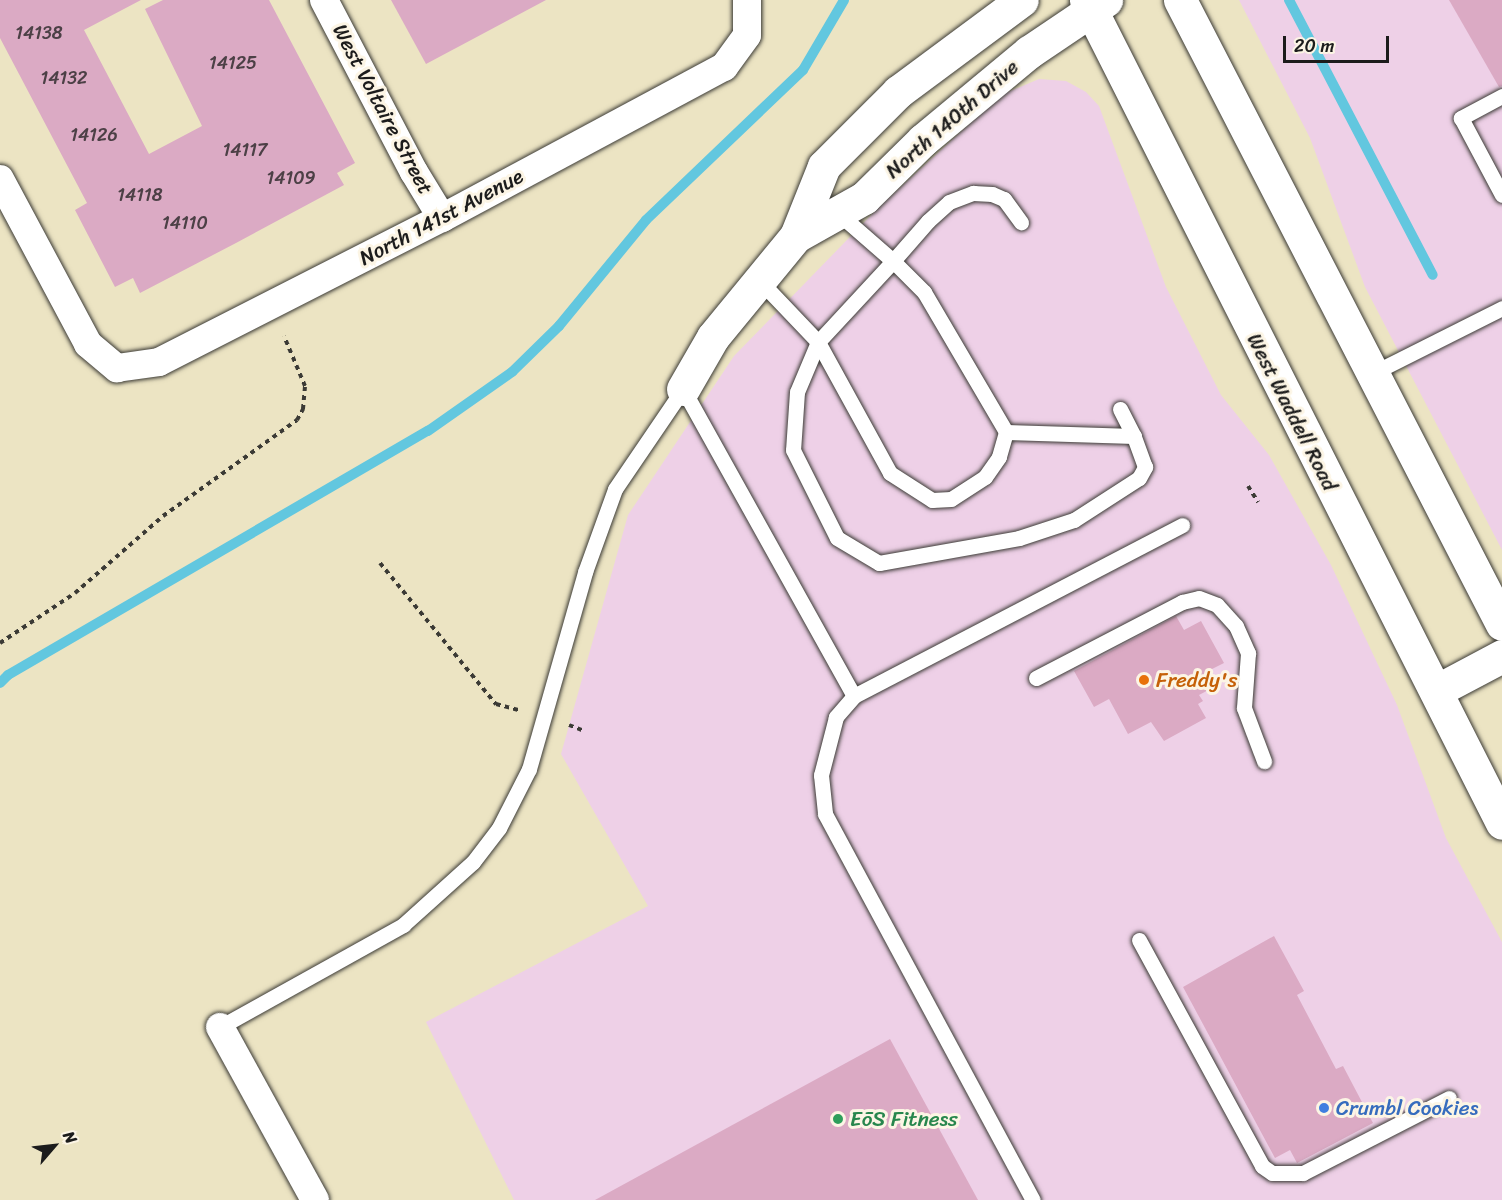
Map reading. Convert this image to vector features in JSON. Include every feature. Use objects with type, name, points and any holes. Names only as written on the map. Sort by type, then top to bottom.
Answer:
[{"type":"main road","name":"North 140th Drive","points":[[683,389],[713,337],[796,236],[824,166],[898,92],[1022,0]]},
{"type":"main road","points":[[1180,0],[1502,624]]},
{"type":"main road","name":"North 140th Drive","points":[[796,236],[864,198],[923,140],[1029,52],[1094,3]]},
{"type":"main road","name":"West Waddell Road","points":[[1094,3],[1502,823]]},
{"type":"main road","points":[[1436,691],[1502,656]]},
{"type":"street","name":"West Voltaire Street","points":[[324,0],[414,172],[442,218]]},
{"type":"street","name":"North 141st Avenue","points":[[0,179],[88,344],[117,368],[159,362],[442,218],[724,67],[747,35],[747,0]]},
{"type":"street","points":[[220,1027],[315,1200]]},
{"type":"lane","points":[[1502,96],[1461,118],[1502,195]]},
{"type":"lane","points":[[1021,222],[1004,199],[973,193],[949,202],[818,342],[797,392],[793,450],[837,538],[879,562],[1019,538],[1074,520],[1139,478],[1145,467],[1134,436],[1120,409]]},
{"type":"lane","points":[[760,281],[818,342],[890,473],[932,500],[951,498],[985,477],[999,457],[1006,432],[924,292],[893,261],[838,213]]},
{"type":"lane","points":[[1371,374],[1502,308]]},
{"type":"lane","points":[[220,1027],[403,925],[438,897],[498,828],[529,769],[585,572],[615,489],[683,389],[854,696]]},
{"type":"lane","points":[[1006,432],[1134,436]]},
{"type":"lane","points":[[1033,1200],[825,814],[821,775],[836,717],[854,696],[1182,525]]},
{"type":"lane","points":[[1036,678],[1182,602],[1198,598],[1217,605],[1230,619],[1248,653],[1244,708],[1264,760]]},
{"type":"lane","points":[[1139,940],[1262,1166],[1272,1173],[1303,1173],[1449,1098]]},
{"type":"path","points":[[0,643],[75,593],[163,516],[297,420],[303,409],[304,386],[284,336]]},
{"type":"path","points":[[1248,486],[1258,502]]},
{"type":"path","points":[[380,563],[496,704],[545,716],[582,730]]},
{"type":"shaded area","points":[[1239,0],[1502,0],[1502,550],[1365,287],[1310,138]]},
{"type":"shaded area","points":[[1039,79],[1066,81],[1086,92],[1099,106],[1166,287],[1221,395],[1269,455],[1331,565],[1397,705],[1446,838],[1502,942],[1502,1200],[514,1200],[426,1022],[648,906],[561,754],[628,515],[734,356],[880,206],[1001,95]]},
{"type":"building","points":[[0,0],[141,0],[84,30],[149,154],[202,126],[145,9],[163,0],[269,0],[355,163],[337,173],[344,185],[140,293],[133,278],[115,287],[75,210],[87,203],[0,38]]},
{"type":"building","points":[[391,0],[546,0],[426,64]]},
{"type":"building","points":[[1449,0],[1502,0],[1502,86],[1499,87]]},
{"type":"building","name":"Freddy's","points":[[1176,616],[1184,630],[1201,621],[1224,663],[1206,672],[1214,687],[1199,695],[1203,701],[1198,704],[1206,718],[1164,741],[1151,722],[1128,734],[1109,699],[1094,707],[1074,671]]},
{"type":"building","points":[[1274,936],[1304,991],[1297,995],[1336,1069],[1343,1066],[1373,1123],[1297,1163],[1290,1150],[1275,1158],[1183,987]]},
{"type":"building","name":"EōS Fitness","points":[[890,1039],[978,1200],[595,1200]]},
{"type":"waterway","points":[[0,683],[8,675],[428,431],[512,372],[559,326],[646,220],[803,70],[844,0]]},
{"type":"waterway","points":[[1289,0],[1433,275]]},
{"type":"place","name":"Freddy's","points":[[1144,680]]},
{"type":"place","name":"Crumbl Cookies","points":[[1324,1108]]},
{"type":"place","name":"EōS Fitness","points":[[838,1119]]}]
